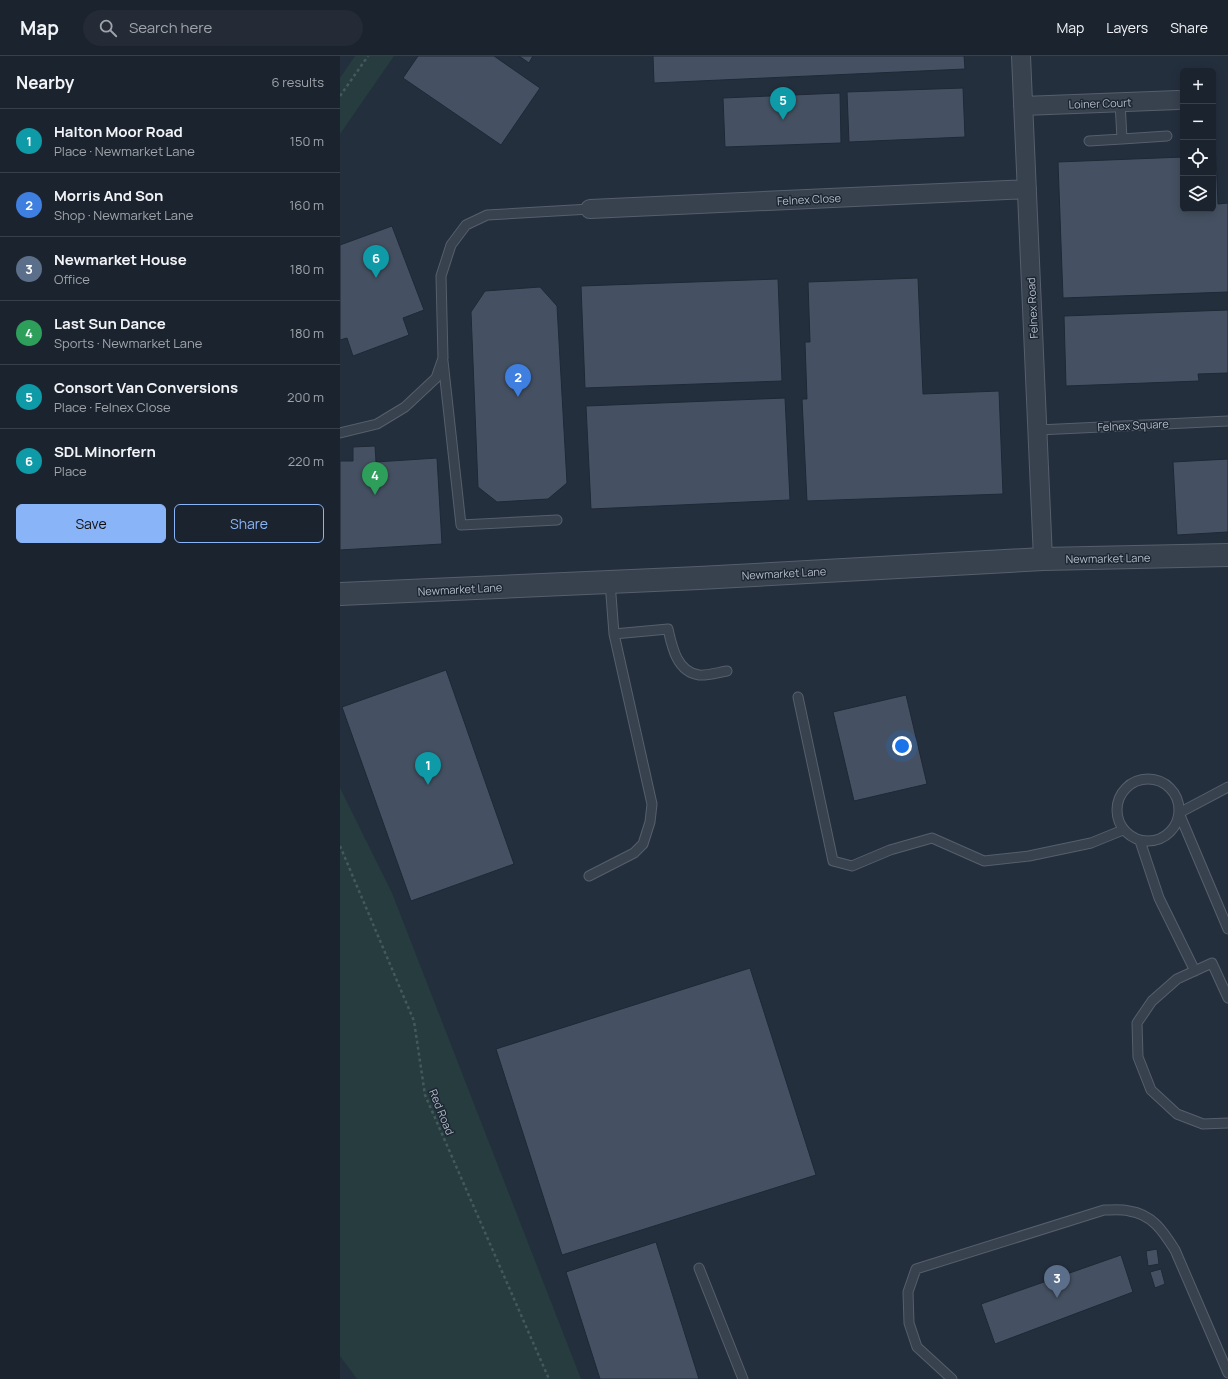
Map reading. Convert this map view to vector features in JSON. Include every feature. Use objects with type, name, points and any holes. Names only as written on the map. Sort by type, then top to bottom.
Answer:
[{"type":"street","name":"Felnex Road","points":[[1021,56],[1043,559]]},
{"type":"street","name":"Loiner Court","points":[[1023,106],[1178,100]]},
{"type":"street","name":"Felnex Close","points":[[590,209],[1027,189]]},
{"type":"street","name":"Newmarket Lane","points":[[340,594],[610,582],[1043,559],[1228,555]]},
{"type":"lane","points":[[1120,102],[1122,139]]},
{"type":"lane","points":[[1089,141],[1167,136]]},
{"type":"lane","points":[[557,520],[461,525],[443,358],[441,276],[451,245],[466,224],[487,215],[590,209]]},
{"type":"lane","points":[[340,433],[376,424],[405,407],[436,378],[443,358]]},
{"type":"lane","name":"Felnex Square","points":[[1038,430],[1228,421]]},
{"type":"lane","points":[[589,876],[634,853],[643,844],[652,814],[652,804],[614,634],[610,582]]},
{"type":"lane","points":[[614,634],[668,629],[671,646],[678,660],[687,671],[700,676],[727,671]]},
{"type":"lane","points":[[798,697],[833,861],[852,866],[890,850],[932,838],[984,861],[1030,856],[1090,843],[1123,830]]},
{"type":"lane","points":[[1228,787],[1179,813],[1176,823],[1170,832],[1161,839],[1151,842],[1140,841],[1131,837],[1123,830],[1118,821],[1116,811],[1122,792],[1139,780],[1149,779],[1159,781],[1168,786],[1174,793],[1178,803],[1179,813],[1228,929]]},
{"type":"lane","points":[[1140,841],[1159,898],[1195,971]]},
{"type":"lane","points":[[1228,998],[1212,963],[1177,980],[1152,1001],[1137,1023],[1138,1057],[1151,1090],[1178,1114],[1203,1124],[1228,1123]]},
{"type":"lane","points":[[952,1379],[918,1347],[909,1323],[908,1292],[916,1269],[1104,1210],[1129,1211],[1150,1218],[1165,1233],[1174,1250],[1228,1373]]},
{"type":"lane","points":[[699,1268],[743,1379]]},
{"type":"path","points":[[340,96],[368,56]]},
{"type":"path","name":"Red Road","points":[[340,846],[414,1021],[425,1095],[549,1379]]},
{"type":"green space","points":[[355,56],[394,56],[340,134],[340,78]]},
{"type":"green space","points":[[340,788],[392,893],[581,1379],[357,1379],[340,1356]]},
{"type":"building","points":[[418,56],[494,56],[540,88],[501,145],[403,78]]},
{"type":"building","points":[[519,56],[533,56],[529,63]]},
{"type":"building","points":[[653,56],[964,56],[965,69],[654,83]]},
{"type":"building","points":[[963,88],[965,137],[849,142],[847,92]]},
{"type":"building","points":[[840,93],[841,143],[725,147],[723,98]]},
{"type":"building","points":[[1216,156],[1218,204],[1228,203],[1228,292],[1063,298],[1058,162],[1180,157],[1180,212],[1216,212]]},
{"type":"building","points":[[392,226],[424,310],[403,318],[409,335],[353,356],[347,338],[340,340],[340,245]]},
{"type":"building","points":[[918,278],[923,394],[999,391],[1003,494],[807,501],[802,399],[807,399],[805,342],[810,342],[808,282]]},
{"type":"building","points":[[778,279],[782,381],[585,388],[581,286]]},
{"type":"building","points":[[540,287],[557,306],[567,483],[548,499],[497,502],[478,487],[471,312],[485,291]]},
{"type":"building","points":[[1228,310],[1228,373],[1198,374],[1199,381],[1066,386],[1064,316]]},
{"type":"building","points":[[785,398],[790,500],[591,509],[586,406]]},
{"type":"building","points":[[375,446],[376,462],[437,458],[442,544],[340,550],[340,461],[353,461],[353,447]]},
{"type":"building","points":[[1228,459],[1228,532],[1177,535],[1173,462]]},
{"type":"building","points":[[446,670],[514,864],[411,901],[342,707]]},
{"type":"building","points":[[906,695],[927,784],[854,801],[833,712]]},
{"type":"building","points":[[750,968],[816,1175],[562,1255],[496,1049]]},
{"type":"building","points":[[656,1242],[699,1379],[600,1379],[566,1272]]},
{"type":"building","points":[[1157,1249],[1159,1264],[1148,1266],[1146,1251]]},
{"type":"building","points":[[1121,1255],[1133,1292],[995,1344],[981,1304]]},
{"type":"building","points":[[1161,1269],[1165,1284],[1155,1288],[1150,1272]]},
{"type":"place","name":"Consort Van Conversions","points":[[783,120]]},
{"type":"place","name":"SDL Minorfern","points":[[376,278]]},
{"type":"place","name":"Morris And Son","points":[[518,397]]},
{"type":"place","name":"Last Sun Dance","points":[[375,495]]},
{"type":"place","name":"Halton Moor Road","points":[[428,785]]},
{"type":"place","name":"Newmarket House","points":[[1057,1298]]}]
